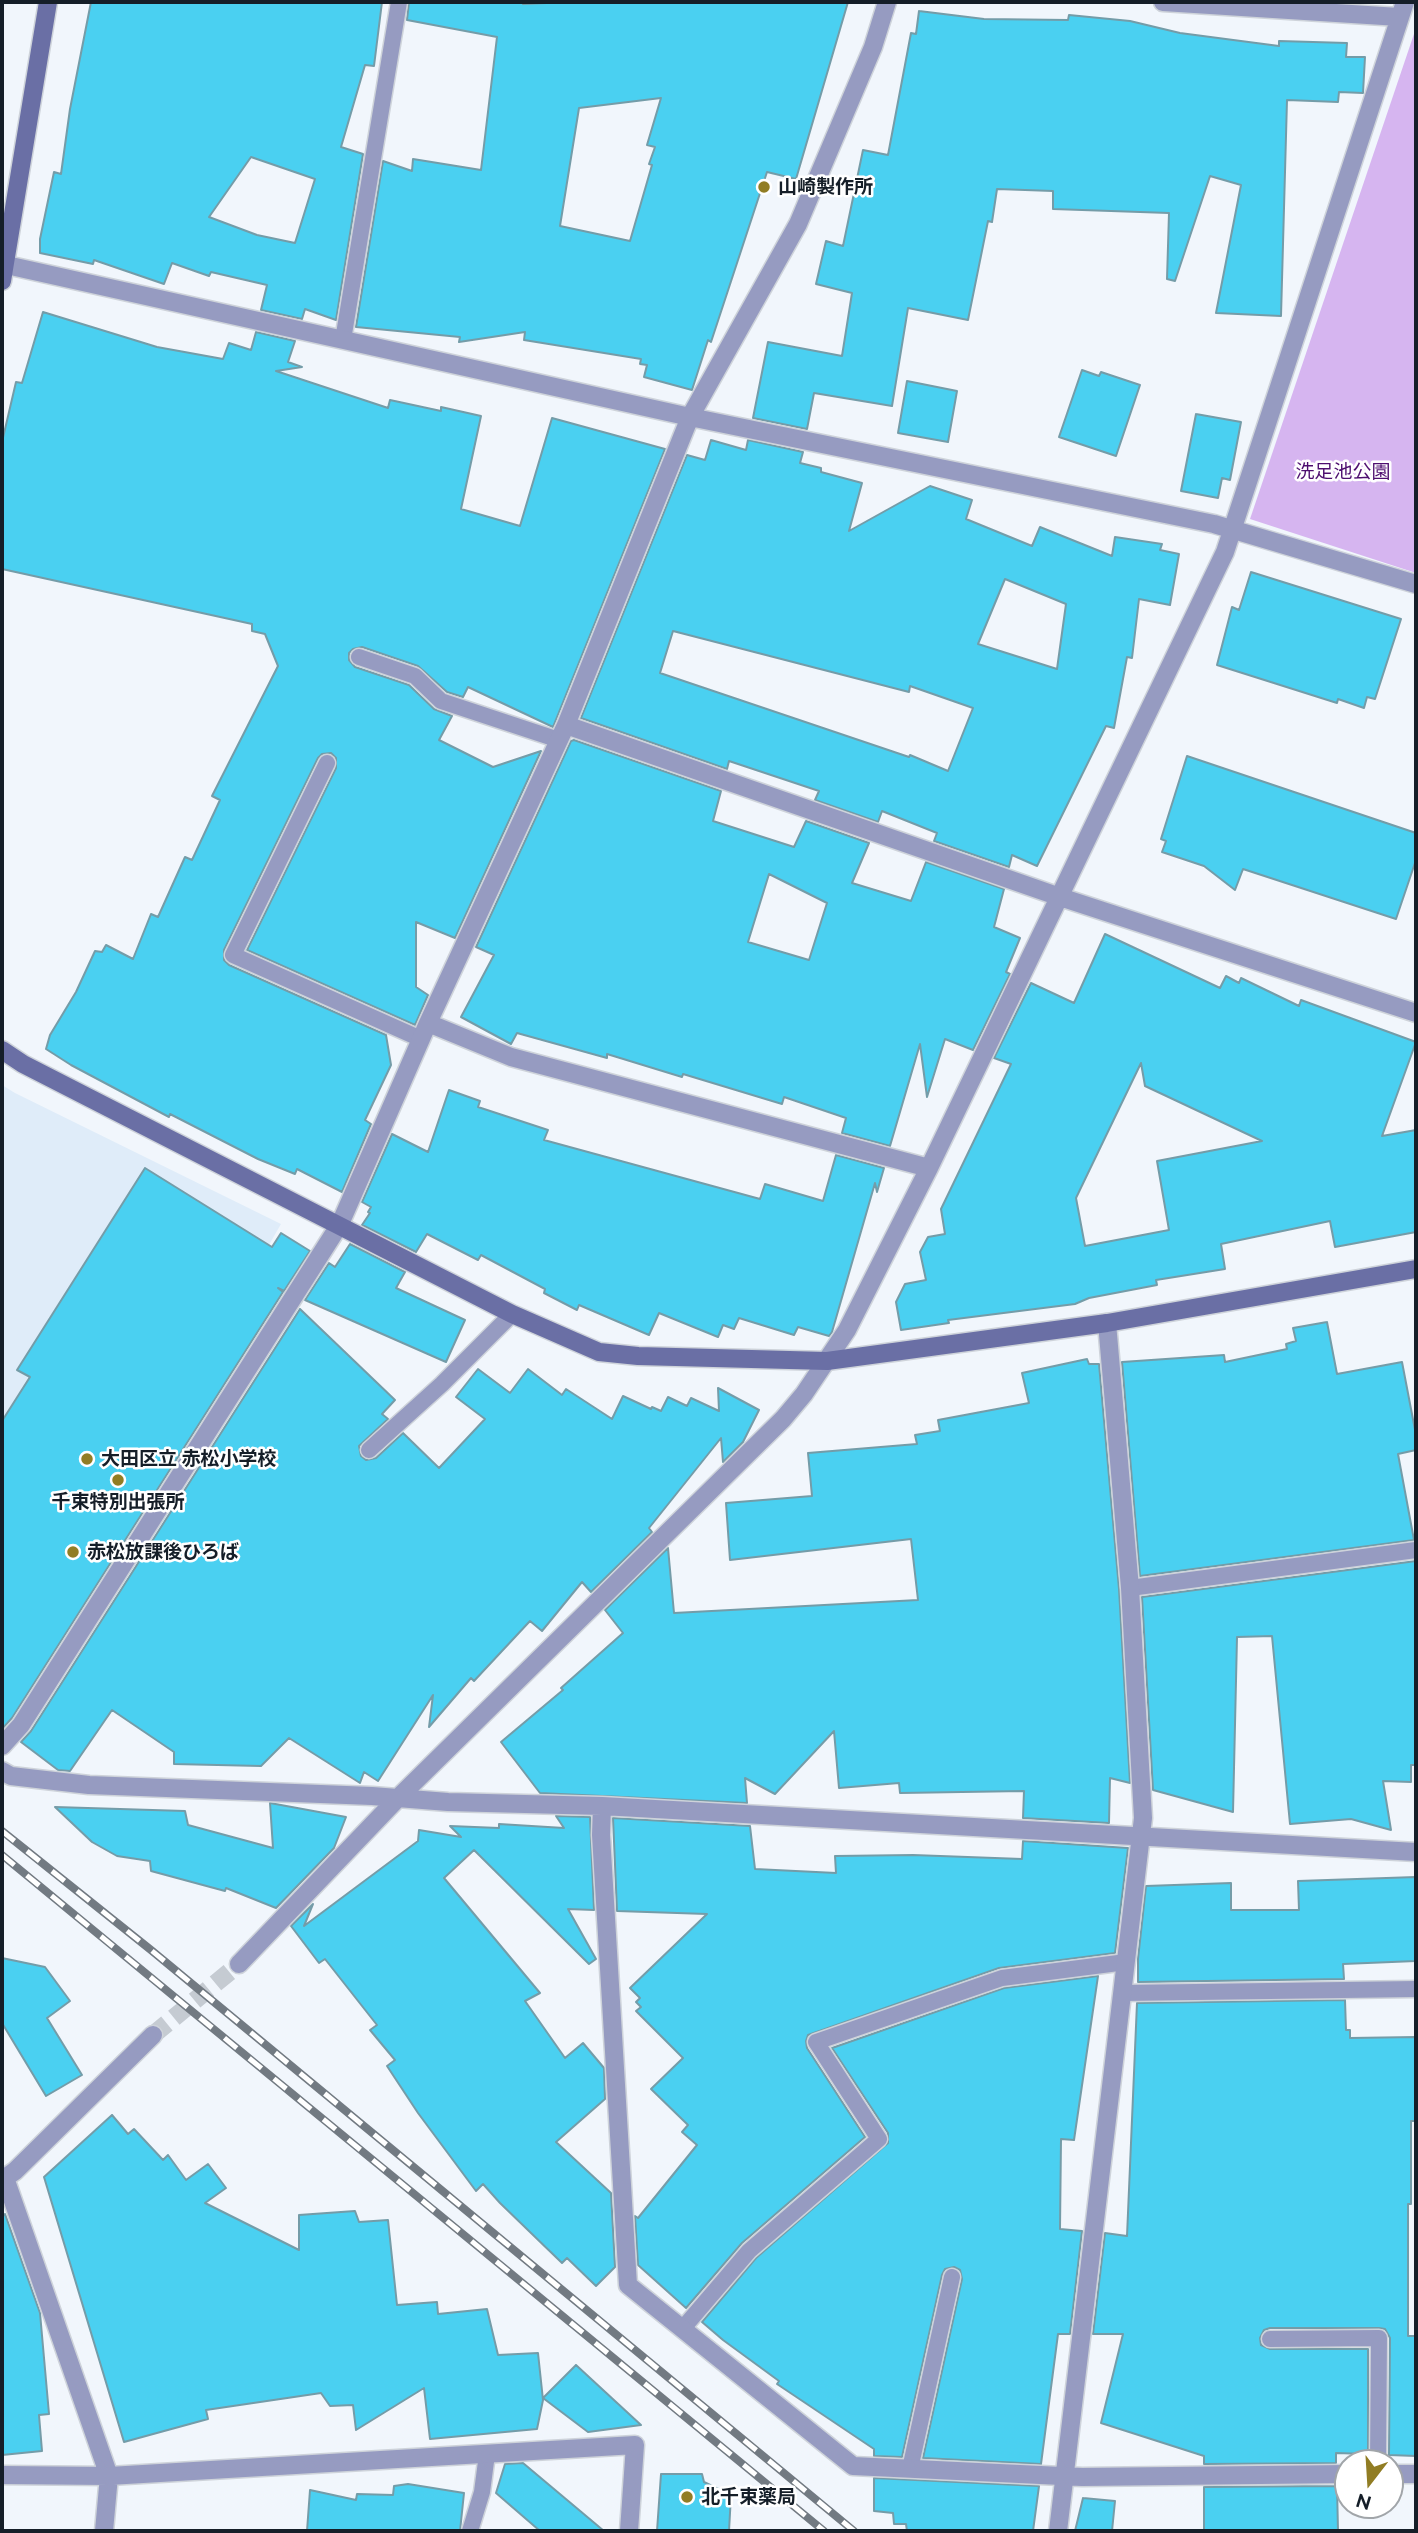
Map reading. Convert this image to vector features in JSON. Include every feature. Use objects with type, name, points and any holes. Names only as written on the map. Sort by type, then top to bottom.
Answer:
[{"type":"street","points":[[48,2],[3,270],[343,340],[690,417],[1214,523],[1416,584]]},
{"type":"street","points":[[2,1746],[20,1725],[340,1224],[424,1031],[563,732],[690,417],[798,224],[873,47],[887,2]]},
{"type":"street","points":[[239,1964],[397,1800],[783,1419],[804,1394],[860,1306],[929,1168],[1225,552],[1402,9],[1163,2]]},
{"type":"street","points":[[563,732],[1060,898],[1416,1013]]},
{"type":"street","points":[[424,1031],[511,1057],[929,1168]]},
{"type":"street","points":[[2,1050],[23,1064],[512,1314],[599,1352],[638,1356],[827,1361],[1107,1323],[1416,1269]]},
{"type":"street","points":[[1058,2531],[1143,1818],[1130,1588],[1107,1323]]},
{"type":"street","points":[[2,1772],[11,1776],[89,1785],[397,1800],[602,1806],[1416,1852]]},
{"type":"street","points":[[602,1806],[601,1835],[628,2285],[853,2466],[1064,2475],[1334,2474]]},
{"type":"street","points":[[104,2531],[109,2476],[3,2179],[153,2035]]},
{"type":"street","points":[[2,2475],[109,2476],[635,2445],[629,2531]]},
{"type":"lane","points":[[343,340],[399,2]]},
{"type":"lane","points":[[359,657],[415,676],[441,701],[563,732]]},
{"type":"lane","points":[[327,763],[233,955],[424,1031]]},
{"type":"lane","points":[[369,1450],[442,1384],[512,1314]]},
{"type":"lane","points":[[1130,1588],[1416,1550]]},
{"type":"lane","points":[[684,2328],[749,2251],[879,2139],[816,2042],[1002,1978],[1126,1962]]},
{"type":"lane","points":[[1122,1993],[1416,1989]]},
{"type":"lane","points":[[910,2469],[952,2277]]},
{"type":"lane","points":[[1270,2339],[1379,2338],[1378,2449]]},
{"type":"lane","points":[[470,2531],[482,2492],[487,2455]]},
{"type":"shaded area","name":"大田区立 赤松小学校","points":[[2,1085],[281,1224],[2,1709]]},
{"type":"green space","name":"洗足池公園","points":[[1416,28],[1416,573],[1250,519]]},
{"type":"building","points":[[91,2],[382,2],[374,66],[365,65],[341,147],[363,154],[336,320],[305,309],[302,319],[261,310],[267,285],[211,272],[209,276],[172,263],[164,284],[94,260],[93,264],[40,253],[40,239],[54,172],[61,174],[70,109]],"holes":[[[251,157],[315,179],[295,243],[257,235],[209,217]]]},
{"type":"building","points":[[409,2],[848,2],[796,179],[767,172],[711,342],[708,340],[692,390],[644,377],[647,365],[640,364],[641,359],[524,340],[525,332],[459,342],[460,337],[356,327],[383,161],[412,171],[413,159],[481,170],[497,37],[407,20]],"holes":[[[661,98],[647,145],[655,147],[649,164],[652,165],[630,241],[560,226],[579,108]]]},
{"type":"building","points":[[919,11],[984,19],[1068,20],[1069,15],[1130,21],[1180,33],[1279,46],[1279,41],[1347,43],[1346,57],[1365,57],[1363,93],[1339,92],[1338,102],[1287,100],[1281,316],[1216,313],[1241,185],[1210,176],[1175,281],[1167,279],[1169,213],[1053,209],[1053,191],[997,189],[992,222],[988,221],[968,320],[908,308],[892,406],[814,393],[807,429],[753,418],[768,342],[842,356],[852,293],[816,284],[826,241],[843,246],[863,150],[888,155],[911,33],[916,34]]},
{"type":"building","points":[[43,312],[157,347],[223,359],[229,343],[251,350],[256,332],[295,341],[288,362],[302,367],[276,371],[388,408],[390,400],[481,416],[461,509],[520,526],[552,418],[665,449],[553,727],[468,687],[463,697],[447,692],[418,666],[362,647],[349,653],[349,660],[355,667],[409,685],[434,709],[452,716],[439,740],[493,767],[541,751],[455,938],[416,922],[416,987],[428,995],[415,1025],[247,950],[336,768],[336,758],[331,753],[322,754],[318,758],[224,950],[224,960],[229,965],[386,1035],[391,1065],[365,1120],[371,1124],[342,1192],[297,1169],[295,1174],[258,1159],[170,1114],[169,1117],[46,1049],[50,1035],[76,992],[95,951],[102,952],[106,945],[133,959],[151,914],[158,917],[185,857],[192,860],[220,800],[212,796],[278,666],[265,634],[252,631],[252,624],[2,569],[2,442],[16,382],[22,383]]},
{"type":"building","points":[[1082,370],[1099,376],[1101,372],[1140,385],[1116,456],[1059,437]]},
{"type":"building","points":[[907,381],[957,391],[948,442],[898,433]]},
{"type":"building","points":[[1196,414],[1241,422],[1230,480],[1222,478],[1218,498],[1181,491]]},
{"type":"building","points":[[711,440],[746,450],[748,440],[803,452],[800,463],[821,468],[821,472],[862,483],[849,531],[930,486],[972,500],[966,519],[1032,546],[1040,527],[1112,556],[1115,537],[1162,544],[1160,550],[1179,554],[1170,605],[1139,599],[1132,658],[1127,657],[1114,728],[1106,726],[1037,866],[1012,855],[1009,867],[934,841],[937,833],[882,811],[878,822],[815,800],[819,791],[729,761],[727,769],[581,718],[687,455],[705,460]],"holes":[[[1005,579],[1066,604],[1057,669],[978,644]],[[673,631],[909,692],[910,686],[973,708],[948,771],[910,755],[909,757],[660,673]]]},
{"type":"building","points":[[1251,572],[1401,619],[1375,699],[1367,697],[1364,708],[1338,699],[1337,703],[1217,665],[1232,607],[1239,610]]},
{"type":"building","points":[[571,741],[721,791],[713,821],[794,847],[806,821],[869,843],[852,883],[911,901],[926,862],[1004,889],[994,927],[1020,938],[1006,972],[1010,974],[973,1050],[945,1039],[927,1097],[920,1044],[890,1146],[842,1133],[846,1118],[784,1097],[782,1104],[683,1074],[682,1077],[607,1054],[607,1058],[517,1033],[511,1044],[461,1017],[494,955],[476,947]],"holes":[[[769,874],[827,903],[809,960],[748,942]]]},
{"type":"building","points":[[1187,756],[1416,833],[1416,860],[1396,919],[1243,869],[1235,890],[1204,866],[1162,852],[1166,841],[1161,839]]},
{"type":"building","points":[[1105,934],[1220,988],[1226,976],[1239,983],[1241,978],[1299,1006],[1301,1000],[1416,1042],[1382,1136],[1416,1130],[1416,1232],[1335,1247],[1330,1221],[1221,1244],[1225,1269],[1156,1280],[1157,1285],[1089,1298],[1075,1304],[948,1320],[949,1323],[901,1330],[896,1302],[905,1284],[926,1280],[920,1252],[928,1237],[945,1234],[941,1209],[1011,1064],[994,1058],[1031,983],[1074,1003]],"holes":[[[1141,1063],[1145,1086],[1262,1141],[1157,1161],[1169,1230],[1085,1246],[1076,1198]]]},
{"type":"building","points":[[449,1090],[480,1101],[478,1107],[548,1130],[544,1140],[760,1199],[765,1184],[823,1201],[836,1155],[884,1168],[877,1192],[875,1183],[832,1332],[829,1336],[798,1327],[794,1335],[739,1318],[734,1329],[723,1325],[718,1337],[659,1313],[649,1335],[579,1305],[577,1310],[544,1293],[545,1289],[481,1255],[478,1260],[427,1234],[416,1252],[362,1225],[371,1207],[362,1202],[392,1134],[428,1152]]},
{"type":"building","name":"大田区立 赤松小学校","points":[[145,1168],[272,1247],[281,1233],[310,1251],[284,1291],[278,1288],[283,1292],[12,1718],[2,1729],[2,1421],[30,1377],[17,1370]]},
{"type":"building","points":[[350,1244],[405,1272],[396,1288],[465,1320],[446,1362],[305,1300],[329,1263],[335,1267]]},
{"type":"building","points":[[300,1309],[395,1400],[382,1414],[388,1419],[359,1446],[361,1456],[366,1460],[376,1458],[403,1433],[439,1468],[485,1419],[456,1397],[478,1369],[510,1393],[528,1369],[562,1395],[566,1389],[612,1419],[623,1396],[661,1411],[668,1397],[687,1406],[691,1398],[719,1411],[718,1388],[759,1410],[743,1442],[723,1462],[721,1438],[649,1528],[652,1532],[591,1592],[582,1582],[542,1631],[530,1621],[474,1681],[471,1678],[429,1727],[433,1695],[378,1781],[364,1772],[360,1783],[289,1738],[261,1766],[174,1764],[174,1752],[112,1710],[70,1771],[58,1770],[21,1742],[31,1731]]},
{"type":"building","points":[[1327,1322],[1337,1374],[1402,1362],[1416,1435],[1416,1450],[1398,1454],[1414,1540],[1140,1576],[1122,1362],[1224,1355],[1225,1362],[1287,1349],[1286,1344],[1296,1341],[1293,1328]]},
{"type":"building","points":[[1087,1359],[1089,1364],[1099,1364],[1119,1589],[1130,1783],[1110,1778],[1109,1823],[1023,1818],[1024,1791],[900,1793],[899,1783],[839,1788],[834,1731],[775,1794],[745,1778],[747,1803],[540,1793],[501,1742],[563,1690],[561,1688],[623,1633],[605,1610],[668,1548],[674,1613],[918,1600],[911,1539],[730,1560],[726,1503],[812,1496],[808,1453],[917,1444],[915,1435],[940,1431],[938,1420],[1029,1403],[1022,1373]]},
{"type":"building","points":[[1416,1561],[1416,1765],[1411,1765],[1411,1782],[1383,1781],[1391,1830],[1351,1819],[1290,1824],[1272,1636],[1237,1637],[1233,1812],[1153,1790],[1142,1597]]},
{"type":"building","points":[[270,1803],[346,1817],[334,1848],[276,1908],[226,1888],[225,1891],[151,1871],[150,1861],[117,1856],[92,1842],[55,1807],[185,1811],[188,1825],[273,1848]]},
{"type":"building","points":[[556,1816],[590,1817],[594,1910],[568,1909],[596,1959],[589,1964],[474,1850],[444,1878],[540,1993],[525,2001],[565,2058],[583,2043],[604,2068],[605,2099],[556,2142],[611,2193],[615,2267],[596,2286],[567,2258],[562,2263],[483,2184],[476,2191],[387,2066],[395,2060],[370,2030],[377,2025],[325,1959],[319,1963],[291,1926],[313,1904],[304,1926],[418,1841],[419,1830],[461,1837],[450,1826],[499,1828],[499,1824],[564,1828]]},
{"type":"building","points":[[613,1818],[750,1826],[755,1869],[836,1873],[835,1856],[913,1855],[1022,1859],[1023,1841],[1128,1848],[1115,1953],[999,1968],[808,2035],[807,2048],[865,2137],[742,2243],[686,2308],[638,2265],[635,2216],[638,2218],[697,2145],[682,2132],[688,2125],[651,2089],[683,2058],[636,2011],[641,2007],[636,2002],[640,1998],[630,1988],[707,1914],[617,1911]]},
{"type":"building","points":[[1416,1877],[1416,1961],[1343,1964],[1344,1979],[1138,1982],[1146,1886],[1231,1883],[1231,1910],[1299,1910],[1298,1881]]},
{"type":"building","points":[[2,1958],[45,1967],[70,2001],[47,2018],[82,2075],[46,2096],[2,2023]]},
{"type":"building","points":[[1098,1976],[1074,2140],[1061,2139],[1060,2229],[1082,2231],[1070,2334],[1058,2334],[1041,2464],[923,2458],[962,2279],[960,2270],[954,2267],[945,2269],[942,2275],[902,2457],[874,2456],[874,2449],[777,2384],[779,2381],[702,2322],[756,2258],[888,2143],[888,2133],[832,2048],[1004,1988]]},
{"type":"building","points":[[1345,2000],[1346,2030],[1350,2030],[1350,2038],[1416,2037],[1416,2121],[1411,2121],[1411,2204],[1408,2204],[1408,2336],[1416,2336],[1416,2456],[1404,2456],[1404,2449],[1389,2449],[1390,2338],[1385,2329],[1379,2328],[1270,2328],[1264,2330],[1260,2338],[1261,2345],[1270,2349],[1368,2349],[1368,2449],[1334,2449],[1334,2463],[1204,2464],[1204,2456],[1101,2423],[1123,2334],[1093,2334],[1105,2233],[1127,2236],[1137,2003]]},
{"type":"building","points":[[112,2115],[128,2134],[134,2129],[163,2160],[168,2155],[186,2180],[208,2164],[226,2188],[205,2203],[299,2250],[299,2215],[355,2211],[359,2222],[388,2220],[397,2305],[437,2302],[438,2314],[487,2309],[498,2355],[538,2353],[543,2400],[537,2429],[430,2439],[424,2388],[356,2430],[353,2405],[330,2406],[321,2393],[206,2410],[208,2419],[124,2442],[44,2177]]},
{"type":"building","points":[[5,2214],[40,2313],[49,2414],[39,2415],[42,2451],[2,2455],[2,2217]]},
{"type":"building","points":[[576,2365],[641,2425],[588,2432],[543,2398]]},
{"type":"building","points":[[523,2463],[604,2531],[540,2531],[496,2493],[505,2464]]},
{"type":"building","points":[[661,2474],[702,2474],[704,2482],[731,2495],[729,2531],[657,2531]]},
{"type":"building","points":[[874,2478],[1039,2486],[1033,2531],[907,2531],[906,2524],[894,2524],[893,2513],[874,2511]]},
{"type":"building","points":[[408,2484],[464,2493],[460,2531],[307,2531],[310,2490],[356,2500],[357,2494],[393,2495],[394,2486]]},
{"type":"building","points":[[1334,2486],[1334,2519],[1338,2519],[1338,2531],[1204,2531],[1204,2487]]},
{"type":"building","points":[[1083,2498],[1115,2501],[1112,2531],[1075,2531]]},
{"type":"tunnel","points":[[153,2035],[239,1964]]},
{"type":"railway","points":[[2,1831],[151,1950],[854,2531]]},
{"type":"railway","points":[[2,1855],[824,2531]]},
{"type":"place","name":"山崎製作所","points":[[764,187]]},
{"type":"place","name":"大田区立 赤松小学校","points":[[87,1459]]},
{"type":"place","name":"千束特別出張所","points":[[118,1480]]},
{"type":"place","name":"赤松放課後ひろば","points":[[73,1552]]},
{"type":"place","name":"北千束薬局","points":[[687,2497]]}]
